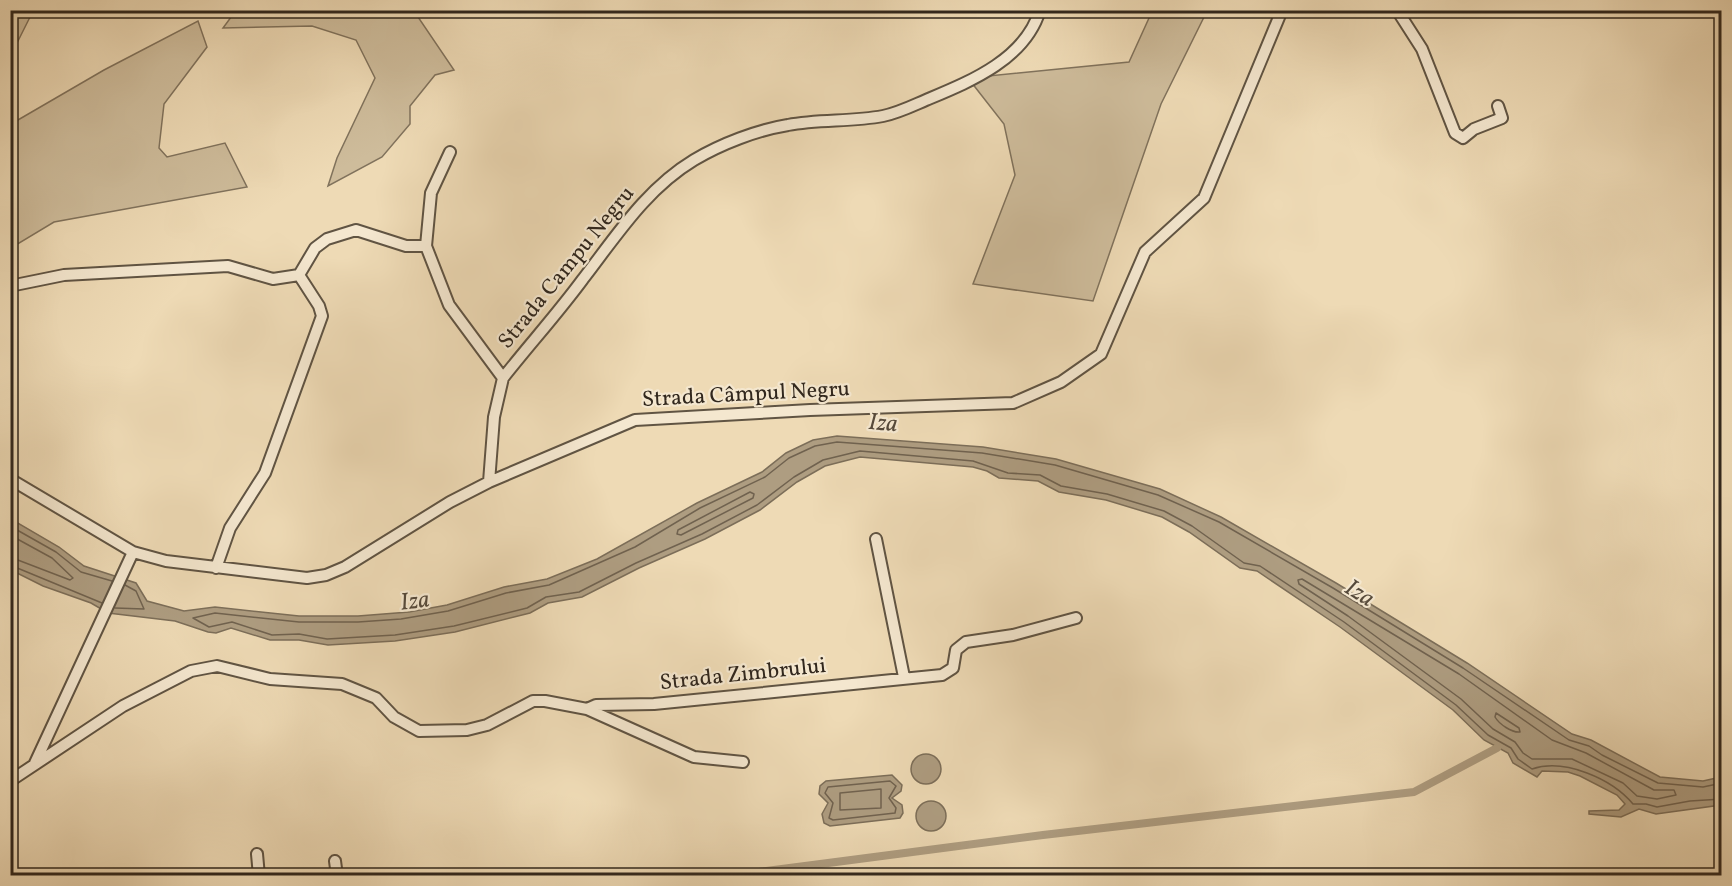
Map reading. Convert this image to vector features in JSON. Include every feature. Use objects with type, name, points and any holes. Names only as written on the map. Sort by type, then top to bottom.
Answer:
[{"type":"street","name":"Strada Campu Negru","points":[[489,482],[494,417],[503,378],[583,279],[614,234],[671,176],[696,159],[729,143],[776,128],[883,116],[956,88],[984,75],[1009,54],[1029,33],[1040,10]]},
{"type":"street","name":"Strada Câmpul Negru","points":[[10,479],[134,552],[166,561],[295,578],[326,575],[345,567],[450,502],[489,482],[634,420],[800,410],[1013,403],[1061,381],[1101,354],[1145,252],[1204,198],[1282,10]]},
{"type":"street","points":[[1397,10],[1422,49],[1455,133],[1463,138],[1474,129],[1502,118],[1498,106]]},
{"type":"street","name":"Strada Campu Negru","points":[[450,152],[431,193],[426,246],[449,305],[503,378]]},
{"type":"street","points":[[299,275],[315,248],[327,239],[356,230],[406,246],[426,246]]},
{"type":"street","points":[[10,285],[64,275],[228,266],[273,279],[299,275]]},
{"type":"street","points":[[216,568],[230,528],[266,473],[321,316],[318,306],[299,275]]},
{"type":"street","points":[[876,539],[904,677]]},
{"type":"street","points":[[35,764],[134,552]]},
{"type":"street","name":"Strada Zimbrului","points":[[587,709],[596,705],[654,705],[948,672],[953,668],[956,650],[966,642],[1013,635],[1076,618]]},
{"type":"street","name":"Strada Zimbrului","points":[[10,781],[123,706],[181,675],[205,667],[225,666],[280,680],[342,684],[376,698],[394,717],[419,731],[429,733],[467,730],[487,725],[533,701],[554,702],[587,709],[694,757],[743,762]]},
{"type":"street","points":[[257,854],[259,876]]},
{"type":"street","points":[[335,861],[337,876]]},
{"type":"shaded area","points":[[10,11],[33,11],[11,55]]},
{"type":"shaded area","points":[[239,11],[414,11],[454,70],[435,75],[410,106],[410,124],[382,157],[328,186],[337,158],[375,78],[356,40],[312,26],[223,28],[234,13]]},
{"type":"shaded area","points":[[1139,11],[1207,11],[1161,104],[1093,301],[973,284],[1015,175],[1004,124],[968,78],[1129,62],[1149,18]]},
{"type":"shaded area","points":[[198,21],[207,47],[164,104],[159,148],[167,157],[225,143],[247,187],[54,222],[11,248],[11,124],[104,70]]},
{"type":"water","points":[[837,436],[983,447],[1056,459],[1160,489],[1221,517],[1336,583],[1467,663],[1572,734],[1591,740],[1660,777],[1703,781],[1721,777],[1721,805],[1656,814],[1639,809],[1621,817],[1589,814],[1589,811],[1619,810],[1625,804],[1617,795],[1580,776],[1568,772],[1542,771],[1537,777],[1513,763],[1508,753],[1484,740],[1453,710],[1340,627],[1257,571],[1240,568],[1189,532],[1162,517],[1106,500],[1059,492],[1038,481],[999,478],[973,467],[860,457],[825,466],[797,482],[760,510],[705,539],[639,568],[582,597],[548,603],[530,613],[455,632],[395,641],[328,645],[299,640],[270,640],[231,628],[216,633],[208,632],[175,621],[108,613],[91,603],[43,586],[11,570],[11,519],[59,547],[84,566],[136,583],[147,601],[184,611],[215,607],[299,616],[358,616],[409,612],[447,605],[504,587],[547,579],[597,559],[697,503],[762,472],[786,453],[813,440]]},
{"type":"water","points":[[926,754],[936,759],[941,769],[936,779],[926,784],[916,779],[911,769],[916,759]]},
{"type":"water","points":[[892,775],[902,785],[901,791],[892,798],[902,805],[903,813],[900,818],[830,826],[824,823],[822,814],[828,803],[819,794],[820,786],[826,781]]},
{"type":"water","points":[[931,801],[937,802],[945,810],[945,822],[937,830],[931,831],[925,830],[917,822],[916,816],[917,810],[925,802]]},
{"type":"waterway","points":[[736,875],[1043,835],[1414,792],[1497,748]]},
{"type":"water label","name":"Iza","points":[[883,424]]},
{"type":"water label","name":"Iza","points":[[1359,594]]},
{"type":"water label","name":"Iza","points":[[415,602]]}]
